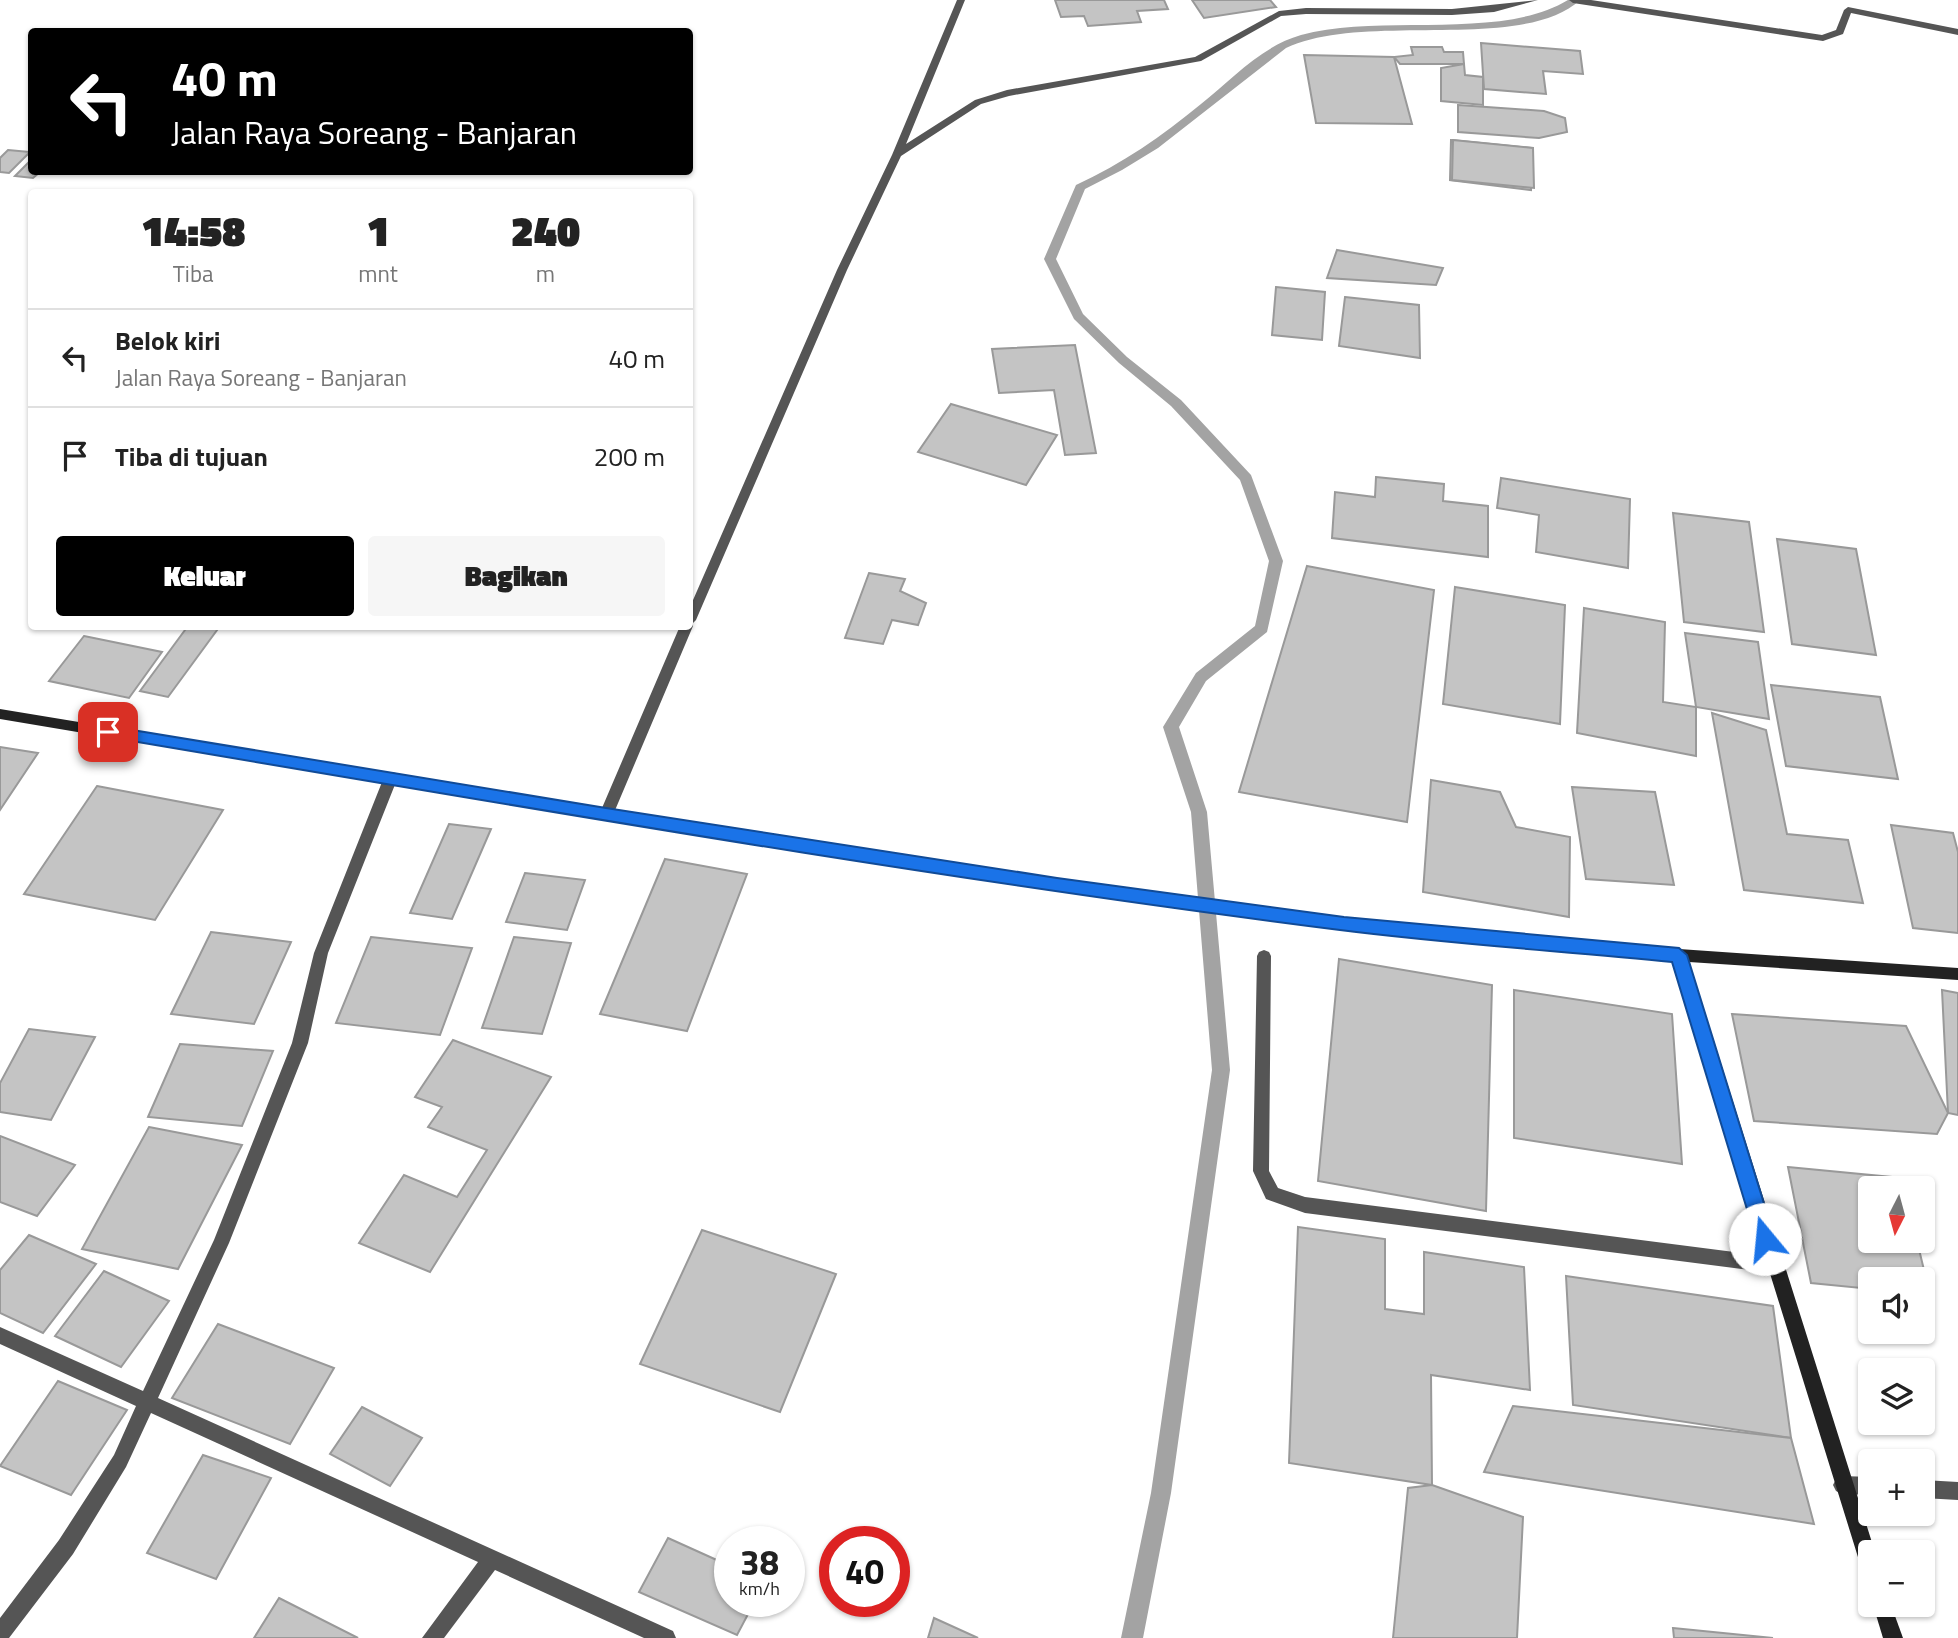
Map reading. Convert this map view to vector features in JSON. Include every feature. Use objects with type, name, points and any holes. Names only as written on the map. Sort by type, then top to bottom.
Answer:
[{"type":"main road","points":[[0,714],[606,814],[1057,884],[1344,924],[1679,955],[1958,974]]},
{"type":"main road","points":[[1679,955],[1773,1265],[1861,1540]]},
{"type":"main road","points":[[1886,1617],[1894,1638]]},
{"type":"street","points":[[693,613],[842,270],[897,155],[961,0]]},
{"type":"street","points":[[897,155],[978,102],[1007,93],[1198,59],[1279,14],[1306,11],[1494,9],[1534,0]]},
{"type":"street","points":[[1573,0],[1628,6],[1823,38],[1840,32],[1849,5],[1958,32]]},
{"type":"street","points":[[606,814],[685,630]]},
{"type":"street","points":[[0,1634],[66,1547],[120,1461],[144,1403],[221,1243],[300,1043],[321,953],[391,777]]},
{"type":"street","points":[[1265,956],[1261,1171],[1272,1194],[1305,1205],[1773,1265]]},
{"type":"street","points":[[0,1335],[144,1403],[666,1638]]},
{"type":"street","points":[[1842,1485],[1858,1486]]},
{"type":"street","points":[[1935,1490],[1958,1491]]},
{"type":"street","points":[[432,1638],[491,1560]]},
{"type":"building","points":[[1055,0],[1164,0],[1168,9],[1137,11],[1141,22],[1088,26],[1084,16],[1061,17]]},
{"type":"building","points":[[1192,0],[1270,0],[1276,7],[1204,18]]},
{"type":"building","points":[[1481,43],[1580,51],[1583,74],[1543,71],[1546,94],[1484,89]]},
{"type":"building","points":[[1411,47],[1442,47],[1444,52],[1463,52],[1464,64],[1400,64],[1394,57],[1413,55]]},
{"type":"building","points":[[1304,55],[1394,57],[1412,124],[1316,123]]},
{"type":"building","points":[[1464,64],[1465,75],[1483,77],[1483,105],[1441,101],[1441,68]]},
{"type":"building","points":[[1458,105],[1544,111],[1565,118],[1567,132],[1539,138],[1458,132]]},
{"type":"building","points":[[1451,140],[1531,148],[1531,190],[1450,180]]},
{"type":"building","points":[[1453,140],[1533,148],[1534,188],[1452,180]]},
{"type":"building","points":[[8,150],[28,152],[9,173],[0,172],[0,158]]},
{"type":"building","points":[[28,163],[28,175],[36,175],[33,178],[15,176]]},
{"type":"building","points":[[1337,250],[1443,268],[1436,285],[1327,278]]},
{"type":"building","points":[[1276,287],[1325,292],[1322,340],[1272,335]]},
{"type":"building","points":[[1345,297],[1419,305],[1420,358],[1339,346]]},
{"type":"building","points":[[1075,345],[1096,453],[1065,455],[1054,390],[999,393],[992,349]]},
{"type":"building","points":[[951,404],[1057,435],[1026,485],[918,452]]},
{"type":"building","points":[[1376,477],[1444,484],[1443,501],[1488,506],[1488,557],[1332,538],[1335,492],[1375,497]]},
{"type":"building","points":[[1501,478],[1630,499],[1628,568],[1536,552],[1539,515],[1497,508]]},
{"type":"building","points":[[1673,513],[1749,522],[1764,632],[1684,622]]},
{"type":"building","points":[[1777,539],[1856,549],[1876,655],[1792,644]]},
{"type":"building","points":[[1307,566],[1434,590],[1407,822],[1239,792]]},
{"type":"building","points":[[869,573],[905,579],[900,591],[926,603],[918,625],[892,620],[883,644],[845,638]]},
{"type":"building","points":[[1455,587],[1565,605],[1560,724],[1443,704]]},
{"type":"building","points":[[1584,608],[1665,622],[1663,702],[1696,707],[1696,756],[1577,733]]},
{"type":"building","points":[[185,630],[217,630],[168,697],[140,691]]},
{"type":"building","points":[[1685,633],[1758,642],[1769,719],[1696,707]]},
{"type":"building","points":[[84,636],[162,652],[129,698],[49,681]]},
{"type":"building","points":[[1771,685],[1880,697],[1898,779],[1786,766]]},
{"type":"building","points":[[1712,713],[1766,730],[1787,834],[1848,840],[1863,903],[1744,890]]},
{"type":"building","points":[[0,747],[38,753],[0,810]]},
{"type":"building","points":[[1431,780],[1500,792],[1516,827],[1570,837],[1569,917],[1423,892]]},
{"type":"building","points":[[97,786],[223,810],[155,920],[24,894]]},
{"type":"building","points":[[1572,787],[1655,792],[1674,885],[1586,879]]},
{"type":"building","points":[[449,824],[491,829],[452,919],[410,913]]},
{"type":"building","points":[[1891,825],[1953,833],[1958,852],[1958,933],[1913,928]]},
{"type":"building","points":[[665,859],[747,874],[687,1031],[600,1014]]},
{"type":"building","points":[[525,873],[585,880],[567,930],[506,922]]},
{"type":"building","points":[[211,932],[291,942],[254,1024],[171,1014]]},
{"type":"building","points":[[371,937],[472,948],[440,1035],[336,1023]]},
{"type":"building","points":[[514,937],[571,943],[542,1034],[482,1028]]},
{"type":"building","points":[[1339,959],[1492,985],[1486,1211],[1318,1181]]},
{"type":"building","points":[[1514,990],[1672,1014],[1682,1164],[1514,1138]]},
{"type":"building","points":[[1942,990],[1958,993],[1958,1115],[1948,1113]]},
{"type":"building","points":[[1732,1014],[1906,1026],[1948,1113],[1937,1134],[1754,1121]]},
{"type":"building","points":[[29,1029],[95,1037],[51,1120],[0,1112],[0,1083]]},
{"type":"building","points":[[453,1040],[551,1077],[430,1272],[359,1243],[404,1175],[457,1197],[487,1150],[428,1127],[442,1107],[415,1097]]},
{"type":"building","points":[[180,1044],[273,1051],[242,1126],[148,1117]]},
{"type":"building","points":[[149,1127],[242,1145],[178,1269],[82,1249]]},
{"type":"building","points":[[0,1136],[75,1165],[37,1216],[0,1202]]},
{"type":"building","points":[[1788,1167],[1881,1176],[1858,1176],[1858,1253],[1920,1253],[1923,1267],[1858,1267],[1858,1288],[1811,1283]]},
{"type":"building","points":[[1298,1227],[1385,1239],[1385,1309],[1424,1314],[1424,1252],[1524,1267],[1530,1390],[1431,1375],[1432,1485],[1289,1463]]},
{"type":"building","points":[[702,1230],[836,1274],[780,1412],[640,1364]]},
{"type":"building","points":[[29,1235],[96,1264],[43,1333],[0,1313],[0,1270]]},
{"type":"building","points":[[104,1271],[169,1301],[121,1367],[55,1336]]},
{"type":"building","points":[[1566,1276],[1773,1306],[1791,1438],[1573,1405]]},
{"type":"building","points":[[218,1324],[334,1368],[290,1444],[172,1398]]},
{"type":"building","points":[[58,1381],[127,1410],[71,1495],[0,1466]]},
{"type":"building","points":[[1513,1406],[1791,1438],[1814,1524],[1484,1472]]},
{"type":"building","points":[[362,1407],[422,1438],[390,1486],[330,1454]]},
{"type":"building","points":[[203,1455],[271,1478],[216,1579],[147,1553]]},
{"type":"building","points":[[1432,1485],[1523,1517],[1517,1638],[1393,1638],[1408,1488]]},
{"type":"building","points":[[668,1538],[714,1559],[714,1617],[747,1617],[737,1635],[639,1592]]},
{"type":"building","points":[[279,1598],[358,1638],[254,1638]]},
{"type":"building","points":[[934,1618],[978,1638],[928,1638]]},
{"type":"building","points":[[1673,1628],[1773,1638],[1674,1638]]},
{"type":"waterway","points":[[1132,1638],[1161,1493],[1221,1070],[1199,812],[1171,727],[1201,677],[1262,628],[1276,561],[1246,478],[1176,403],[1123,360],[1078,316],[1050,259],[1080,187],[1118,168],[1154,145],[1282,46],[1305,37],[1360,28],[1482,25],[1536,18],[1558,11],[1575,0]]},
{"type":"route","points":[[108,732],[606,814],[1057,884],[1344,924],[1679,955],[1765,1239]]}]
